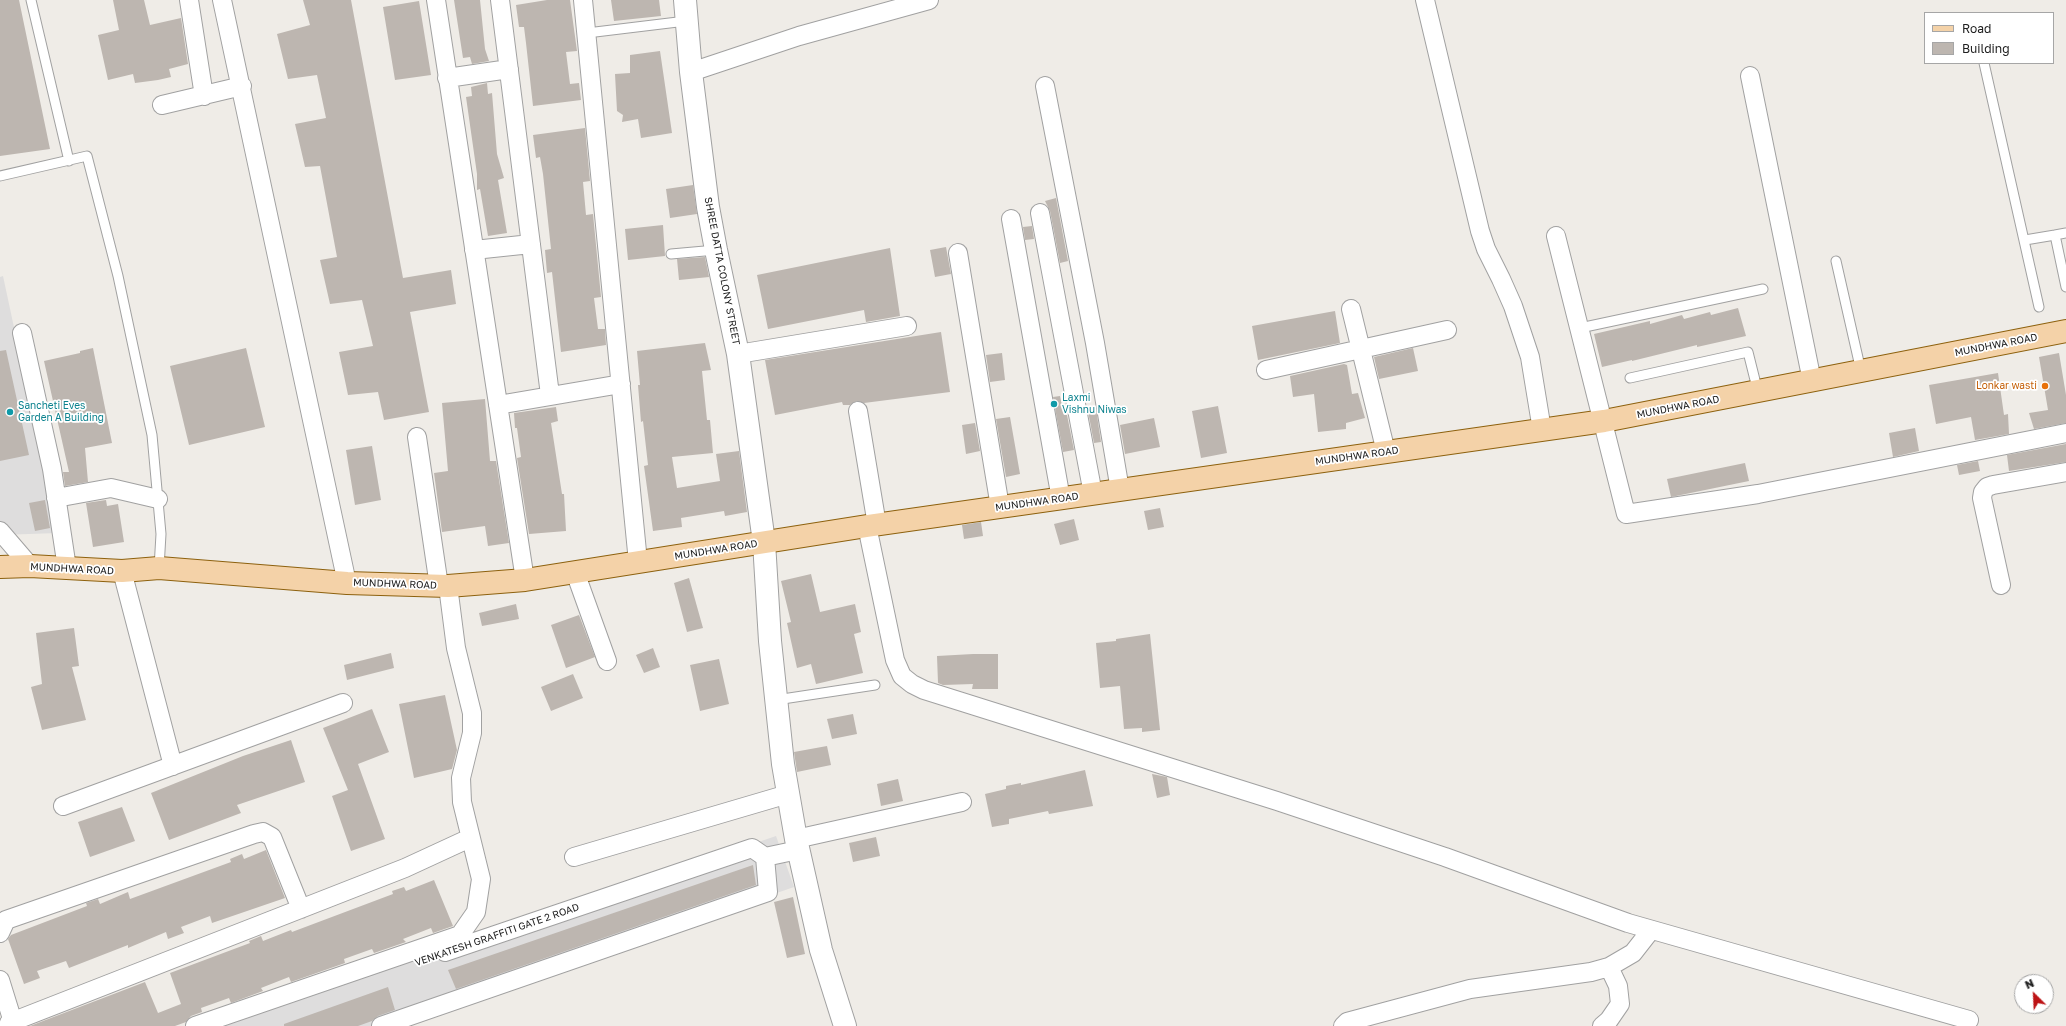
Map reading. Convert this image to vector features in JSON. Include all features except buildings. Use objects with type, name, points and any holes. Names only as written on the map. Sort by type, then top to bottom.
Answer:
[{"type":"main road","name":"MUNDHWA ROAD","points":[[0,567],[30,566],[122,571],[159,568],[347,583],[444,586],[525,580],[872,525],[1604,421],[1812,382],[2066,331]]},
{"type":"street","points":[[190,0],[204,96]]},
{"type":"street","points":[[222,0],[242,86],[347,583]]},
{"type":"street","points":[[436,0],[525,580]]},
{"type":"street","points":[[500,0],[550,396]]},
{"type":"street","points":[[583,0],[638,562]]},
{"type":"street","name":"SHREE DATTA COLONY STREET","points":[[684,0],[691,72],[716,250],[738,354],[764,542],[770,641],[788,794],[797,844],[822,950],[845,1026]]},
{"type":"street","points":[[691,72],[799,36],[929,0]]},
{"type":"street","points":[[1425,0],[1480,231],[1486,249],[1502,279],[1513,306],[1530,357],[1542,430]]},
{"type":"street","points":[[448,78],[509,70]]},
{"type":"street","points":[[1750,76],[1812,382]]},
{"type":"street","points":[[162,105],[242,86]]},
{"type":"street","points":[[1045,86],[1095,343],[1120,490]]},
{"type":"street","points":[[1040,213],[1093,494]]},
{"type":"street","points":[[1011,219],[1061,499]]},
{"type":"street","points":[[1556,236],[1604,421],[1626,514],[1758,494],[2066,433]]},
{"type":"street","points":[[474,250],[531,244]]},
{"type":"street","points":[[958,253],[1000,508]]},
{"type":"street","points":[[1351,309],[1386,452]]},
{"type":"street","points":[[738,354],[907,326]]},
{"type":"street","points":[[1266,370],[1447,330]]},
{"type":"street","points":[[22,333],[52,469],[67,568]]},
{"type":"street","points":[[498,405],[621,384]]},
{"type":"street","points":[[858,411],[872,525],[895,660],[902,676],[912,684],[924,690],[1277,801],[1651,930],[1969,1020]]},
{"type":"street","points":[[195,1026],[460,935],[476,912],[481,879],[462,802],[461,778],[472,733],[472,713],[456,648],[416,437]]},
{"type":"street","points":[[2001,586],[1982,498],[1983,492],[1987,487],[1993,485],[2066,472]]},
{"type":"street","points":[[56,498],[111,488],[158,499]]},
{"type":"street","points":[[0,531],[30,566]]},
{"type":"street","points":[[122,571],[173,766]]},
{"type":"street","points":[[575,572],[607,661]]},
{"type":"street","points":[[63,806],[343,703]]},
{"type":"street","points":[[574,857],[788,794]]},
{"type":"street","points":[[381,1026],[768,892],[765,857],[797,844],[962,802]]},
{"type":"street","points":[[0,932],[6,920],[263,832],[272,837],[301,909]]},
{"type":"street","points":[[0,980],[10,1024],[405,868],[470,838]]},
{"type":"street","name":"VENKATESH GRAFFITI GATE 2 ROAD","points":[[227,1026],[752,848],[765,857]]},
{"type":"street","points":[[1343,1026],[1347,1022],[1470,989],[1591,972],[1609,967],[1633,954],[1651,930]]},
{"type":"street","points":[[1602,1026],[1609,1020],[1620,1004],[1618,986],[1609,967]]},
{"type":"lane","points":[[31,0],[69,161]]},
{"type":"lane","points":[[587,33],[686,21]]},
{"type":"lane","points":[[1984,64],[2025,240],[2038,307]]},
{"type":"lane","points":[[0,176],[86,156],[118,276],[152,435],[161,534],[159,568]]},
{"type":"lane","points":[[2025,240],[2066,233]]},
{"type":"lane","points":[[2055,235],[2066,287]]},
{"type":"lane","points":[[671,254],[716,250]]},
{"type":"lane","points":[[1836,261],[1862,372]]},
{"type":"lane","points":[[1580,328],[1763,289]]},
{"type":"lane","points":[[1630,378],[1748,352],[1758,392]]},
{"type":"lane","points":[[776,700],[875,685]]},
{"type":"shaded area","points":[[3,276],[58,533],[0,535],[0,277]]},
{"type":"shaded area","points":[[776,836],[794,887],[393,1026],[219,1026]]},
{"type":"place","name":"Lonkar wasti","points":[[2045,386]]},
{"type":"place","name":"Laxmi Vishnu Niwas","points":[[1054,404]]},
{"type":"place","name":"Sancheti Eves Garden A Building","points":[[10,412]]}]
